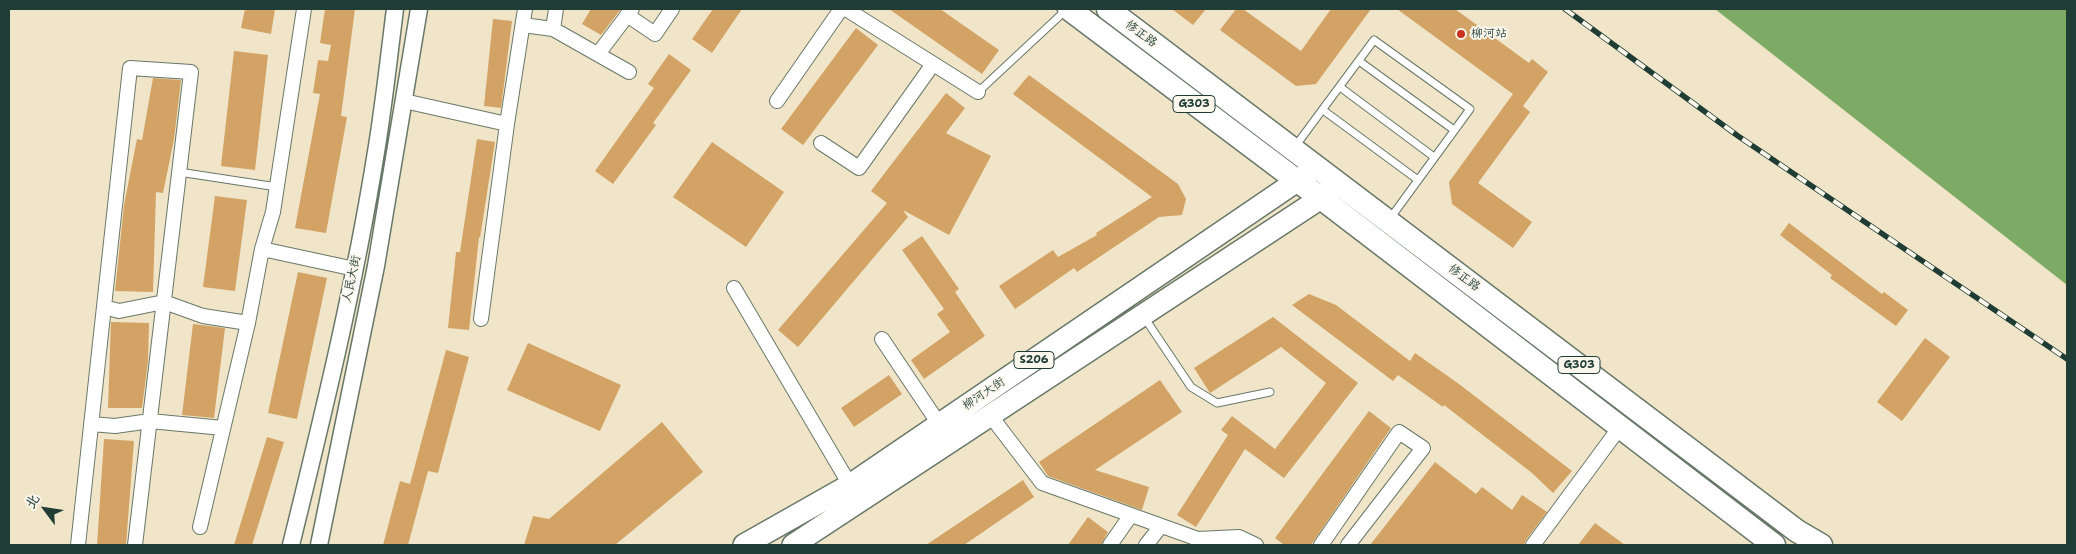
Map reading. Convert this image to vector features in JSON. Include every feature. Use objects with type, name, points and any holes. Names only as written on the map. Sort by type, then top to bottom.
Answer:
[{"type":"highway","name":"修正路","points":[[1068,9],[1321,198],[1774,545]]},
{"type":"highway","name":"修正路","points":[[1108,9],[1294,148],[1789,525],[1821,545]]},
{"type":"main road","name":"柳河大街","points":[[744,545],[850,484],[1296,180],[1319,167]]},
{"type":"main road","name":"柳河大街","points":[[793,545],[1321,198],[1339,183]]},
{"type":"street","points":[[200,527],[248,323],[262,249],[273,212],[304,9]]},
{"type":"street","name":"人民大街","points":[[291,545],[355,268],[376,152],[395,9]]},
{"type":"street","name":"人民大街","points":[[319,545],[376,266],[419,9]]},
{"type":"street","points":[[481,319],[507,124],[525,9]]},
{"type":"street","points":[[553,29],[556,9]]},
{"type":"street","points":[[598,54],[630,12],[655,34],[672,9]]},
{"type":"street","points":[[777,102],[841,9]]},
{"type":"street","points":[[846,9],[978,92]]},
{"type":"street","points":[[523,25],[553,29],[630,72]]},
{"type":"street","points":[[821,143],[859,168],[933,64]]},
{"type":"street","points":[[78,545],[130,68],[191,72],[135,545]]},
{"type":"street","points":[[404,101],[507,124]]},
{"type":"street","points":[[262,249],[355,268]]},
{"type":"street","points":[[734,288],[850,484]]},
{"type":"street","points":[[104,307],[119,311],[164,302],[203,316],[248,323]]},
{"type":"street","points":[[882,339],[939,424]]},
{"type":"street","points":[[990,415],[1042,483],[1198,539],[1219,542],[1240,537],[1251,544]]},
{"type":"street","points":[[91,424],[115,426],[150,421],[223,428]]},
{"type":"street","points":[[1533,545],[1620,427]]},
{"type":"street","points":[[1321,545],[1399,432],[1423,448],[1348,545]]},
{"type":"street","points":[[1110,545],[1131,515]]},
{"type":"street","points":[[1146,545],[1161,526]]},
{"type":"lane","points":[[978,92],[1068,9]]},
{"type":"lane","points":[[1294,148],[1374,40],[1470,109],[1389,220]]},
{"type":"lane","points":[[1358,61],[1454,130]]},
{"type":"lane","points":[[1340,87],[1434,156]]},
{"type":"lane","points":[[1323,110],[1418,180]]},
{"type":"lane","points":[[179,172],[277,187]]},
{"type":"lane","points":[[1142,315],[1191,387],[1217,403],[1270,392]]},
{"type":"green space","points":[[1715,9],[2067,9],[2067,285]]},
{"type":"building","points":[[245,9],[275,9],[271,34],[241,28]]},
{"type":"building","points":[[325,9],[355,9],[341,116],[347,117],[326,233],[295,228],[320,94],[313,93],[318,60],[328,61],[331,45],[320,43]]},
{"type":"building","points":[[591,9],[621,9],[601,35],[582,24]]},
{"type":"building","points":[[713,9],[742,9],[712,53],[692,39]]},
{"type":"building","points":[[889,9],[940,9],[999,50],[982,74]]},
{"type":"building","points":[[1172,9],[1206,9],[1193,25]]},
{"type":"building","points":[[1236,9],[1243,9],[1301,51],[1331,9],[1371,9],[1316,84],[1296,86],[1220,30]]},
{"type":"building","points":[[1397,9],[1455,9],[1529,63],[1532,59],[1548,72],[1523,106],[1530,112],[1478,183],[1532,222],[1513,248],[1452,204],[1449,182],[1513,94]]},
{"type":"building","points":[[493,19],[512,21],[501,108],[484,106]]},
{"type":"building","points":[[856,28],[878,45],[803,145],[781,129]]},
{"type":"building","points":[[234,51],[268,55],[255,170],[221,166]]},
{"type":"building","points":[[669,54],[691,70],[653,123],[656,125],[613,184],[595,171],[654,88],[648,84]]},
{"type":"building","points":[[1029,75],[1178,184],[1186,199],[1182,215],[1159,217],[1077,272],[1074,268],[1015,309],[999,286],[1053,250],[1058,257],[1097,235],[1096,233],[1152,197],[1013,94]]},
{"type":"building","points":[[153,78],[181,80],[174,139],[163,193],[156,192],[153,292],[115,291],[124,205],[137,139],[142,140]]},
{"type":"building","points":[[946,93],[965,108],[946,133],[991,156],[949,235],[903,210],[908,217],[798,347],[778,330],[887,203],[871,191]]},
{"type":"building","points":[[477,139],[495,142],[479,237],[469,330],[448,328],[456,252],[460,252]]},
{"type":"building","points":[[712,142],[784,192],[746,247],[673,197]]},
{"type":"building","points":[[215,196],[247,200],[235,291],[203,287]]},
{"type":"building","points":[[1789,223],[1882,294],[1884,292],[1908,310],[1896,326],[1830,278],[1832,275],[1780,235]]},
{"type":"building","points":[[922,236],[959,289],[955,292],[985,336],[924,379],[911,360],[950,332],[937,314],[944,309],[902,250]]},
{"type":"building","points":[[298,272],[327,278],[297,419],[268,413]]},
{"type":"building","points":[[1309,294],[1336,305],[1410,361],[1415,353],[1459,384],[1572,471],[1553,493],[1532,473],[1444,405],[1443,407],[1398,375],[1393,381],[1292,305]]},
{"type":"building","points":[[1273,317],[1358,383],[1284,478],[1245,449],[1196,527],[1177,515],[1228,435],[1221,430],[1232,416],[1275,449],[1326,383],[1281,347],[1210,393],[1194,368]]},
{"type":"building","points":[[111,322],[149,323],[148,361],[142,408],[108,408]]},
{"type":"building","points":[[193,324],[225,328],[214,418],[182,415]]},
{"type":"building","points":[[1925,338],[1950,357],[1902,421],[1877,402]]},
{"type":"building","points":[[528,343],[621,385],[600,431],[507,390]]},
{"type":"building","points":[[446,350],[469,357],[438,473],[428,471],[408,545],[383,545],[400,481],[410,484]]},
{"type":"building","points":[[889,375],[902,394],[854,427],[841,408]]},
{"type":"building","points":[[1160,380],[1182,412],[1095,470],[1149,487],[1142,510],[1048,476],[1039,462]]},
{"type":"building","points":[[1369,411],[1391,428],[1311,545],[1284,545],[1275,538]]},
{"type":"building","points":[[662,422],[703,472],[615,545],[524,545],[533,516],[549,519]]},
{"type":"building","points":[[267,437],[284,442],[252,545],[234,545]]},
{"type":"building","points":[[104,439],[134,441],[126,545],[97,545]]},
{"type":"building","points":[[1435,462],[1476,494],[1482,487],[1512,510],[1522,495],[1547,512],[1524,545],[1370,545]]},
{"type":"building","points":[[1023,480],[1034,497],[964,545],[926,545]]},
{"type":"building","points":[[1088,517],[1108,532],[1101,545],[1068,545]]},
{"type":"building","points":[[1595,523],[1625,545],[1578,545]]},
{"type":"railway","points":[[1565,9],[1738,136],[2067,359]]},
{"type":"place","name":"柳河站","points":[[1461,34]]}]
